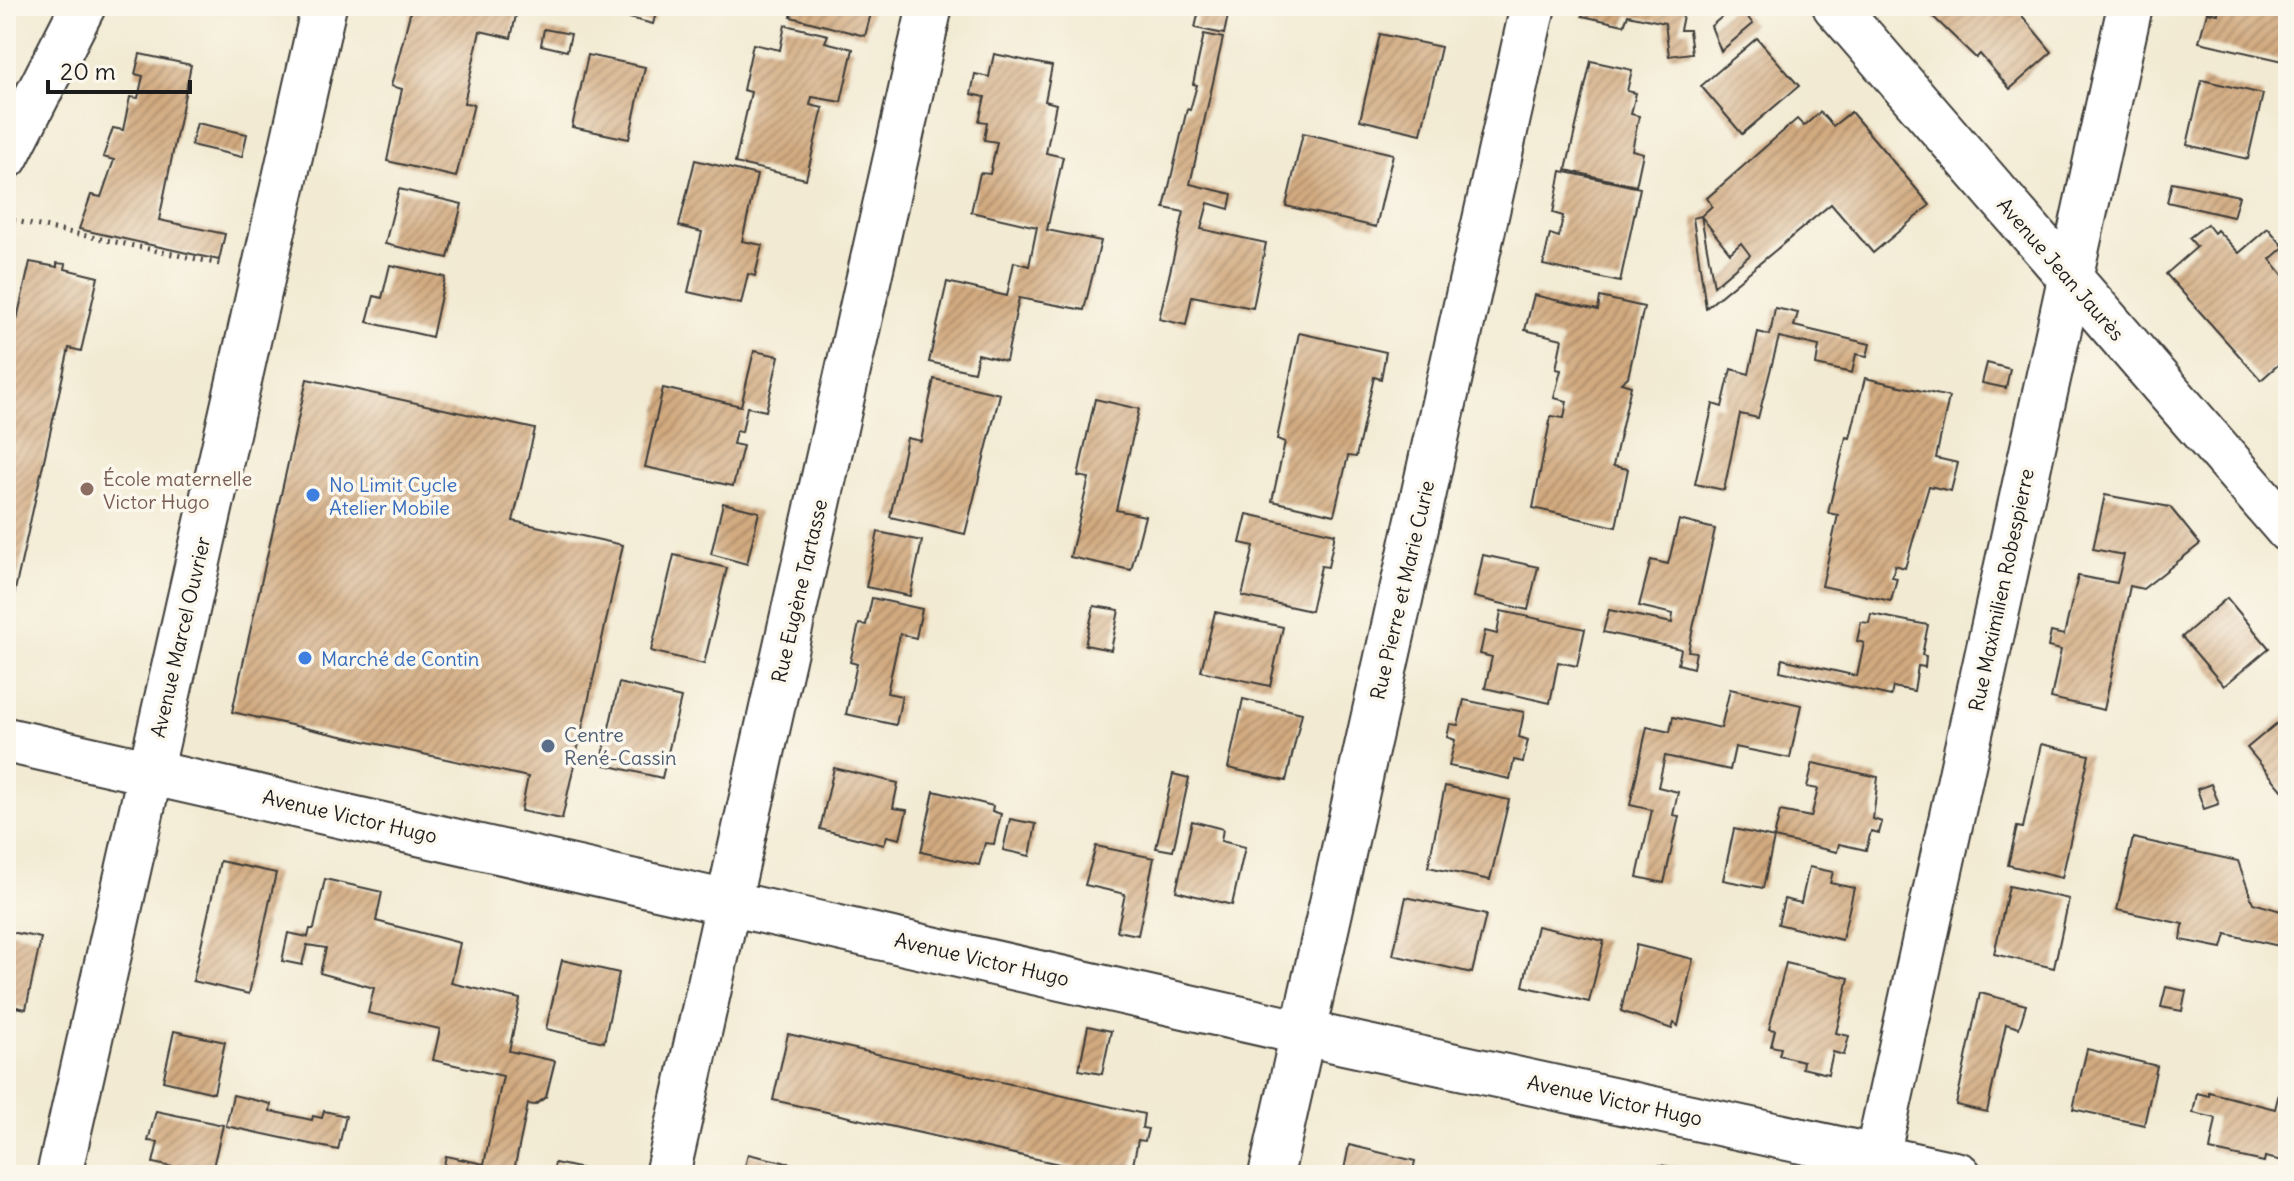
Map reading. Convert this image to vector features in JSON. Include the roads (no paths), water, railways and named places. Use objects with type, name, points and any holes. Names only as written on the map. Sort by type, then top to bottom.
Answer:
[{"type":"street","points":[[6,157],[83,6]]},
{"type":"street","name":"Avenue Marcel Ouvrier","points":[[59,1175],[324,6]]},
{"type":"street","name":"Rue Eugène Tartasse","points":[[667,1175],[930,6]]},
{"type":"street","name":"Rue Pierre et Marie Curie","points":[[1271,1175],[1533,6]]},
{"type":"street","name":"Avenue Jean Jaurès","points":[[1835,6],[2288,530]]},
{"type":"street","name":"Rue Maximilien Robespierre","points":[[1875,1166],[2130,6]]},
{"type":"street","name":"Avenue Victor Hugo","points":[[6,740],[728,901],[1875,1166],[1959,1175]]},
{"type":"place","name":"École maternelle Victor Hugo","points":[[87,489]]},
{"type":"place","name":"No Limit Cycle Atelier Mobile","points":[[313,495]]},
{"type":"place","name":"Marché de Contin","points":[[305,658]]},
{"type":"place","name":"Centre René-Cassin","points":[[548,746]]}]
